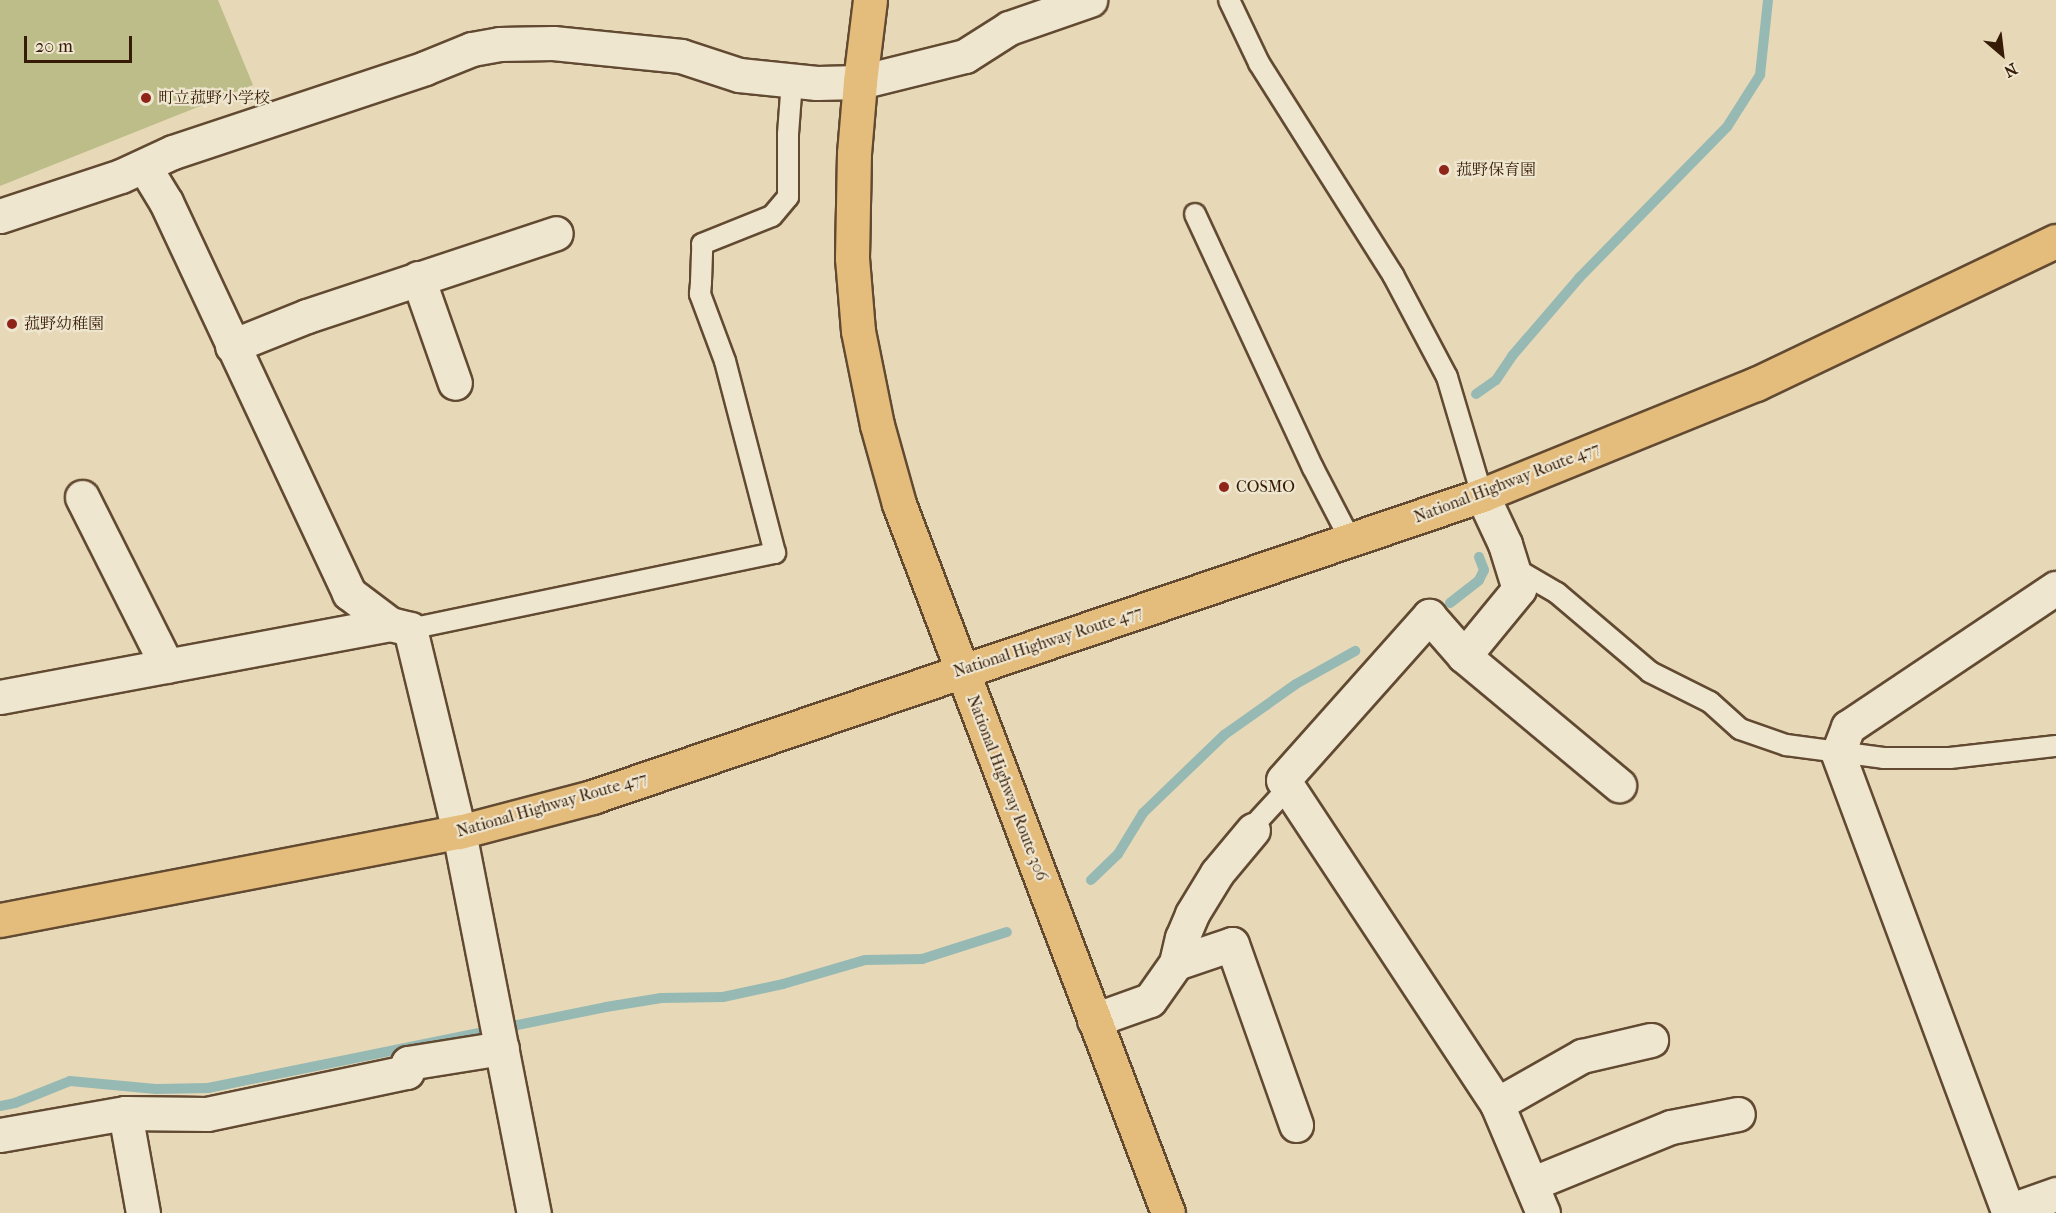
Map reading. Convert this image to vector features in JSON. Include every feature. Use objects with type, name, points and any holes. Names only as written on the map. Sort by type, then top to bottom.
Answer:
[{"type":"highway","name":"National Highway Route 306","points":[[870,0],[860,82],[852,258],[858,331],[877,425],[899,504],[1168,1213]]},
{"type":"highway","name":"National Highway Route 477","points":[[0,920],[459,832],[592,797],[1482,495],[1756,384],[2056,241]]},
{"type":"street","points":[[0,216],[144,166],[173,152],[425,68],[472,49],[499,44],[553,43],[681,56],[738,75],[817,83],[860,82],[965,56],[1009,28],[1090,0]]},
{"type":"street","points":[[144,166],[166,202],[349,593],[400,627],[459,832],[534,1213]]},
{"type":"street","points":[[232,346],[308,316],[556,233]]},
{"type":"street","points":[[418,278],[454,383]]},
{"type":"street","points":[[1464,656],[1519,589],[1514,568],[1482,495]]},
{"type":"street","points":[[82,497],[167,666]]},
{"type":"street","points":[[2056,588],[1848,727],[1838,753],[2008,1212],[2056,1194]]},
{"type":"street","points":[[1619,785],[1464,656],[1429,616],[1283,780],[1497,1104],[1537,1198],[1671,1126],[1738,1114]]},
{"type":"street","points":[[0,697],[400,627]]},
{"type":"street","points":[[1094,1020],[1150,1000],[1176,963],[1182,938],[1192,914],[1217,873],[1253,830]]},
{"type":"street","points":[[1176,963],[1232,944],[1296,1125]]},
{"type":"street","points":[[1497,1104],[1582,1056],[1650,1040]]},
{"type":"street","points":[[0,1135],[125,1113],[207,1114],[407,1072],[408,1063],[501,1046]]},
{"type":"street","points":[[125,1113],[143,1213]]},
{"type":"lane","points":[[1229,0],[1259,63],[1393,275],[1447,377],[1482,495]]},
{"type":"lane","points":[[400,627],[775,553],[725,361],[700,294],[702,244],[772,216],[788,197],[788,134],[792,81]]},
{"type":"lane","points":[[1195,214],[1313,468],[1351,541]]},
{"type":"lane","points":[[1514,568],[1557,593],[1650,672],[1710,702],[1740,729],[1786,745],[1883,758],[1950,758],[2056,746]]},
{"type":"lane","points":[[1253,830],[1254,825],[1288,788]]},
{"type":"green space","points":[[0,0],[218,0],[253,85],[0,186]]},
{"type":"waterway","points":[[1476,394],[1496,380],[1512,356],[1579,278],[1727,127],[1760,75],[1768,0]]},
{"type":"waterway","points":[[1450,603],[1479,580],[1484,570],[1479,557]]},
{"type":"waterway","points":[[1091,880],[1118,854],[1143,813],[1224,735],[1296,684],[1355,651]]},
{"type":"waterway","points":[[0,1106],[15,1103],[70,1081],[156,1089],[208,1088],[606,1007],[661,998],[723,997],[783,984],[865,960],[922,959],[1007,932]]},
{"type":"place","name":"町立菰野小学校","points":[[146,98]]},
{"type":"place","name":"菰野保育園","points":[[1444,170]]},
{"type":"place","name":"菰野幼稚園","points":[[12,324]]},
{"type":"place","name":"COSMO","points":[[1224,487]]}]
